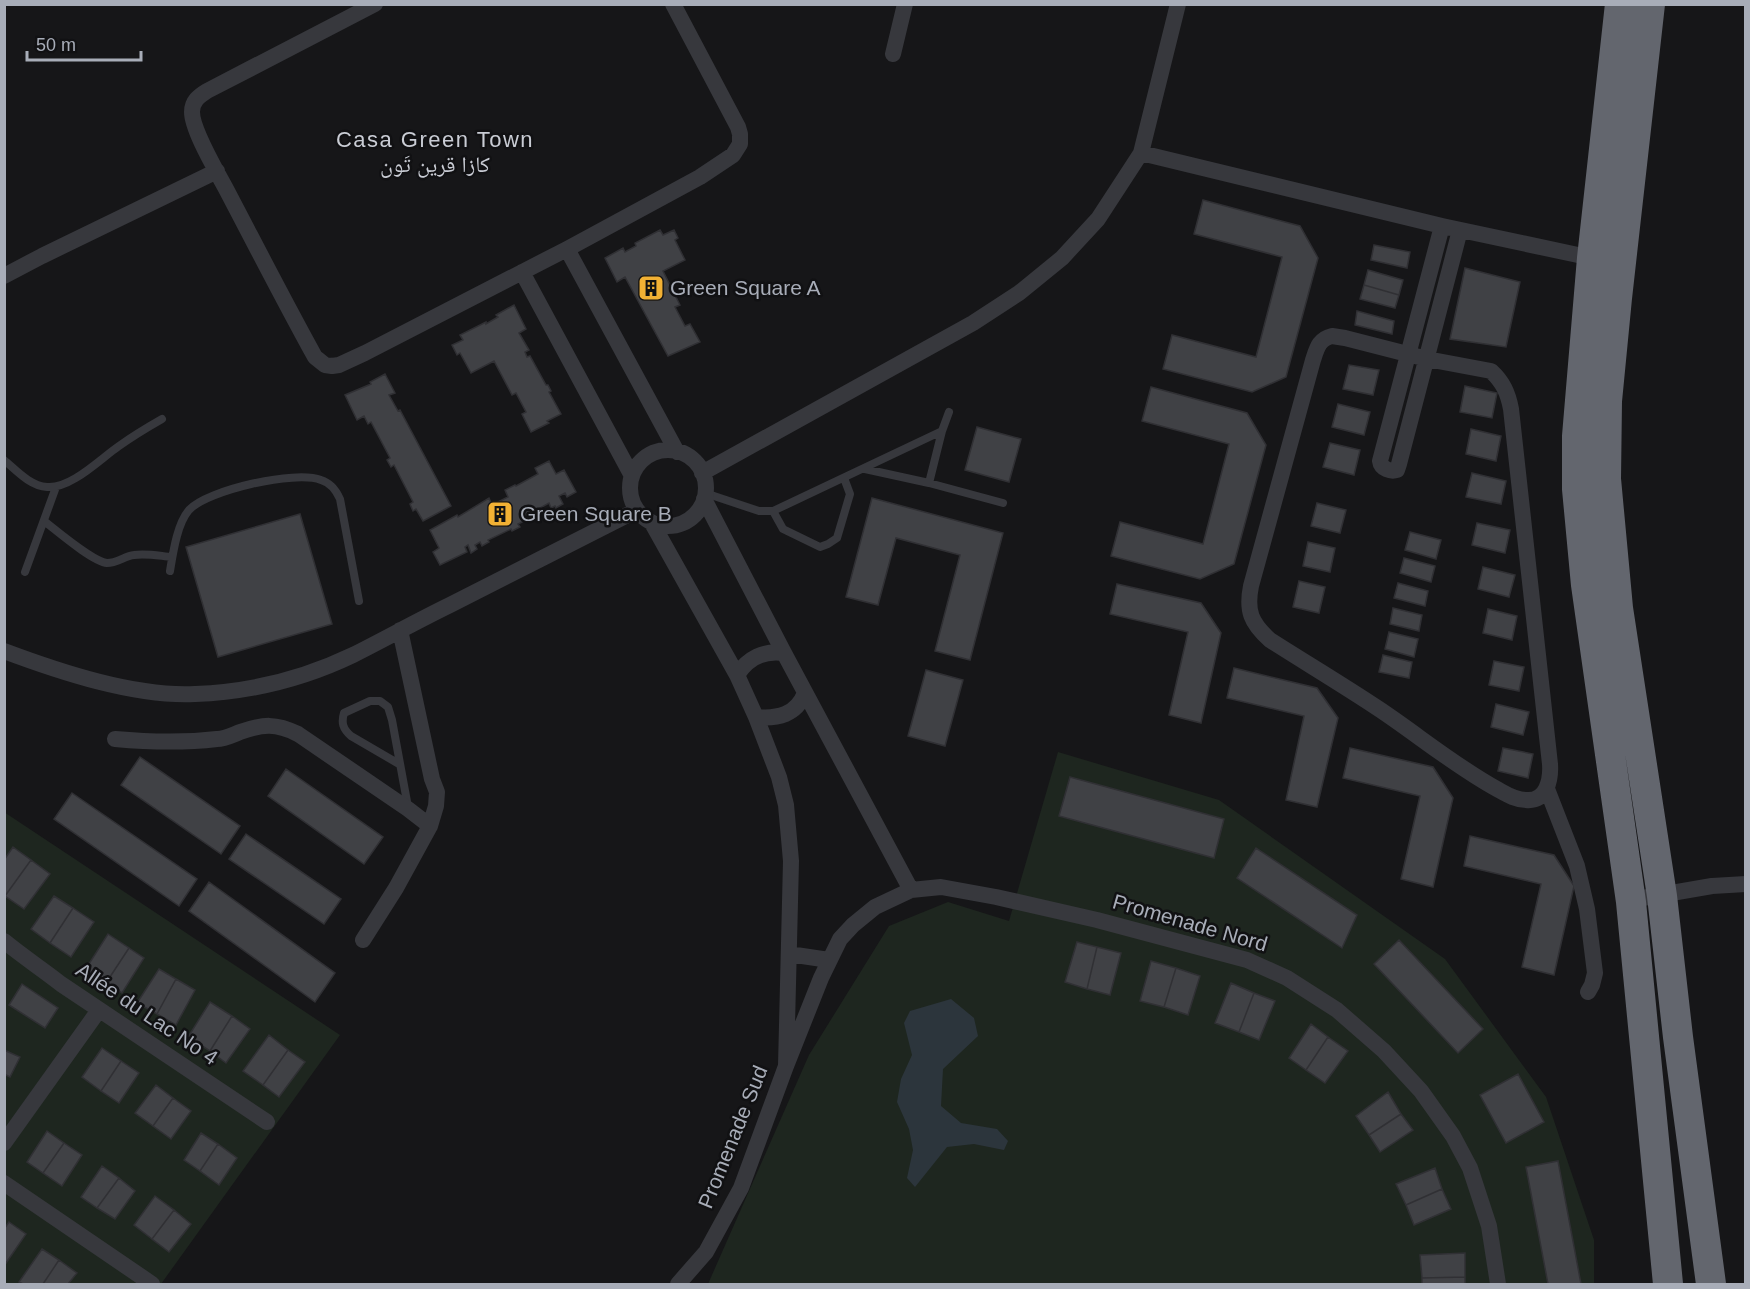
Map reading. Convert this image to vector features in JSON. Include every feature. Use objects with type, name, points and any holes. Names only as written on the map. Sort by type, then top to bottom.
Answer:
[{"type":"highway","points":[[1620,4],[1592,258],[1577,436],[1577,489],[1588,596],[1631,900],[1668,1284]]},
{"type":"highway","points":[[1650,4],[1607,401],[1606,479],[1618,608],[1662,896],[1710,1284]]},
{"type":"street","points":[[375,4],[207,91],[196,99],[192,109],[193,120],[217,171],[315,357],[325,365],[339,365],[374,349],[567,249],[723,163],[733,155],[740,144],[738,127],[674,4]]},
{"type":"street","points":[[893,54],[904,4]]},
{"type":"street","points":[[702,473],[964,328],[1019,293],[1062,258],[1087,233],[1109,204],[1141,153],[1178,4]]},
{"type":"street","points":[[1141,153],[1442,226],[1592,258]]},
{"type":"street","points":[[4,276],[217,171]]},
{"type":"street","points":[[1442,226],[1380,461],[1382,466],[1395,471],[1398,467],[1460,230]]},
{"type":"street","points":[[567,249],[677,452]]},
{"type":"street","points":[[522,272],[632,476]]},
{"type":"street","points":[[1332,336],[1409,354],[1491,371],[1503,386],[1508,397],[1551,776],[1546,789],[1538,798],[1528,801],[1513,798],[1477,778],[1378,708],[1270,640],[1258,627],[1249,610],[1251,586],[1318,345],[1324,339],[1332,336]]},
{"type":"street","points":[[663,451],[677,452],[689,458],[702,473],[704,496],[694,516],[683,523],[664,526],[652,523],[637,510],[631,498],[632,476],[639,464],[650,455],[663,451]]},
{"type":"street","points":[[704,496],[805,693],[911,890]]},
{"type":"street","points":[[4,651],[111,685],[192,695],[242,691],[300,675],[351,656],[637,510]]},
{"type":"street","points":[[652,523],[737,675],[756,717],[785,716],[795,709],[805,693]]},
{"type":"street","points":[[363,940],[396,888],[430,826],[436,806],[437,792],[432,779],[400,630]]},
{"type":"street","points":[[737,675],[744,665],[754,658],[765,653],[784,653]]},
{"type":"street","name":"Promenade Sud","points":[[678,1284],[706,1252],[741,1188],[786,1066],[792,884],[787,816],[779,777],[756,717]]},
{"type":"street","points":[[115,739],[150,742],[221,739],[252,728],[274,725],[285,728],[298,734],[430,826]]},
{"type":"street","points":[[1546,789],[1577,866],[1587,909],[1595,973],[1593,985],[1588,992]]},
{"type":"street","points":[[1631,900],[1712,886],[1746,884]]},
{"type":"street","name":"Promenade Nord","points":[[786,1066],[829,960],[840,939],[859,919],[891,898],[911,890],[942,887],[954,889],[1097,920],[1247,960],[1274,971],[1320,998],[1349,1019],[1384,1051],[1421,1091],[1453,1136],[1470,1168],[1489,1226],[1497,1265],[1498,1284]]},
{"type":"street","name":"Allée du Lac No 4","points":[[4,940],[21,955],[99,1010],[267,1122]]},
{"type":"street","points":[[789,954],[829,960]]},
{"type":"street","points":[[4,1143],[99,1010]]},
{"type":"street","points":[[4,1183],[152,1284]]},
{"type":"lane","points":[[928,483],[949,412]]},
{"type":"lane","points":[[4,460],[31,482],[39,486],[56,487],[72,480],[132,436],[162,419]]},
{"type":"lane","points":[[704,496],[759,511],[773,511],[942,431]]},
{"type":"lane","points":[[864,468],[1003,503]]},
{"type":"lane","points":[[170,571],[181,523],[188,511],[198,502],[262,481],[295,477],[321,479],[336,490],[340,499],[359,601]]},
{"type":"lane","points":[[773,511],[783,529],[820,547],[828,544],[837,538],[850,494],[844,478]]},
{"type":"lane","points":[[25,572],[56,487]]},
{"type":"lane","points":[[44,521],[92,557],[104,562],[116,562],[135,555],[172,557]]},
{"type":"lane","points":[[399,764],[344,730],[342,721],[344,713],[370,701],[380,701],[388,707],[408,809]]},
{"type":"shaded area","points":[[1058,752],[1219,800],[1445,959],[1546,1097],[1594,1240],[1594,1284],[708,1284],[809,1055],[889,926],[948,902],[1009,921]]},
{"type":"shaded area","points":[[4,812],[340,1035],[161,1284],[5,1284]]},
{"type":"shaded area","points":[[951,999],[974,1018],[978,1036],[943,1069],[941,1106],[961,1123],[997,1129],[1008,1141],[1004,1150],[974,1144],[947,1147],[915,1187],[907,1178],[913,1150],[909,1129],[897,1102],[901,1079],[912,1055],[904,1023],[910,1011]]},
{"type":"building","points":[[1203,200],[1300,226],[1318,258],[1286,377],[1252,392],[1163,369],[1172,335],[1256,357],[1282,257],[1194,234]]},
{"type":"building","name":"Green Square A","points":[[660,230],[663,235],[674,230],[678,238],[675,240],[685,260],[663,271],[680,305],[675,307],[685,326],[690,324],[700,342],[668,356],[625,277],[617,282],[605,258],[623,248],[625,252],[636,246],[635,243]]},
{"type":"building","points":[[1374,245],[1410,252],[1407,268],[1371,260]]},
{"type":"building","points":[[1465,268],[1520,282],[1506,347],[1450,339]]},
{"type":"building","points":[[1368,270],[1403,280],[1399,295],[1364,285]]},
{"type":"building","points":[[1364,285],[1399,295],[1395,308],[1360,299]]},
{"type":"building","points":[[514,305],[526,329],[519,333],[529,350],[525,352],[527,357],[530,356],[548,385],[551,391],[549,392],[561,414],[531,432],[522,414],[526,412],[516,393],[512,395],[494,361],[471,373],[460,353],[457,355],[452,345],[463,340],[460,335],[486,322],[486,324],[498,317],[496,315]]},
{"type":"building","points":[[1357,311],[1394,321],[1392,334],[1355,325]]},
{"type":"building","points":[[1349,365],[1379,370],[1373,395],[1343,389]]},
{"type":"building","points":[[385,374],[395,393],[389,395],[398,411],[400,410],[451,506],[423,521],[416,509],[413,511],[410,504],[413,502],[394,465],[391,467],[387,460],[390,458],[371,422],[368,424],[364,416],[357,420],[345,395],[371,384],[370,382]]},
{"type":"building","points":[[1465,386],[1497,393],[1492,418],[1460,412]]},
{"type":"building","points":[[1151,387],[1247,413],[1266,445],[1234,564],[1200,579],[1111,556],[1120,522],[1203,544],[1229,444],[1142,421]]},
{"type":"building","points":[[1338,404],[1370,412],[1364,435],[1332,427]]},
{"type":"building","points":[[977,427],[1021,439],[1009,482],[965,470]]},
{"type":"building","points":[[1471,429],[1501,436],[1496,461],[1466,454]]},
{"type":"building","points":[[1330,443],[1360,450],[1354,475],[1323,467]]},
{"type":"building","name":"Green Square B","points":[[549,461],[556,474],[564,470],[576,492],[567,497],[565,493],[559,496],[563,504],[556,508],[555,506],[551,508],[549,503],[538,509],[540,513],[518,524],[520,527],[488,540],[489,542],[482,546],[480,542],[475,545],[477,549],[471,553],[468,545],[465,547],[467,552],[440,565],[433,552],[439,548],[430,530],[457,515],[458,517],[489,498],[492,505],[508,497],[505,490],[538,474],[535,468]]},
{"type":"building","points":[[1472,473],[1506,481],[1501,504],[1466,497]]},
{"type":"building","points":[[872,498],[1003,533],[970,660],[935,651],[960,555],[896,538],[878,605],[846,597]]},
{"type":"building","points":[[1317,503],[1346,510],[1340,533],[1311,526]]},
{"type":"building","points":[[300,514],[332,624],[218,657],[186,547]]},
{"type":"building","points":[[1477,523],[1510,530],[1505,553],[1472,545]]},
{"type":"building","points":[[1410,532],[1441,540],[1436,559],[1405,550]]},
{"type":"building","points":[[1308,542],[1335,548],[1330,572],[1303,566]]},
{"type":"building","points":[[1404,558],[1435,566],[1431,582],[1400,573]]},
{"type":"building","points":[[1483,567],[1515,575],[1509,597],[1478,589]]},
{"type":"building","points":[[1299,581],[1325,587],[1319,613],[1293,607]]},
{"type":"building","points":[[1398,583],[1428,591],[1425,606],[1394,598]]},
{"type":"building","points":[[1117,584],[1201,603],[1221,633],[1201,723],[1169,715],[1188,632],[1110,614]]},
{"type":"building","points":[[1393,608],[1422,615],[1419,631],[1390,624]]},
{"type":"building","points":[[1488,609],[1517,616],[1512,640],[1483,633]]},
{"type":"building","points":[[1389,632],[1418,639],[1414,657],[1385,649]]},
{"type":"building","points":[[1383,655],[1412,662],[1409,678],[1379,672]]},
{"type":"building","points":[[1494,661],[1524,667],[1519,691],[1489,685]]},
{"type":"building","points":[[1234,668],[1317,688],[1338,718],[1317,807],[1286,800],[1304,716],[1227,698]]},
{"type":"building","points":[[926,670],[963,680],[945,746],[908,736]]},
{"type":"building","points":[[1496,704],[1529,712],[1523,735],[1491,727]]},
{"type":"building","points":[[1350,748],[1433,767],[1453,798],[1433,887],[1401,879],[1420,796],[1343,778]]},
{"type":"building","points":[[1503,748],[1533,754],[1528,778],[1498,771]]},
{"type":"building","points":[[140,757],[240,826],[221,854],[121,785]]},
{"type":"building","points":[[286,769],[383,837],[364,864],[268,796]]},
{"type":"building","points":[[1070,777],[1224,819],[1214,858],[1059,816]]},
{"type":"building","points":[[72,793],[197,879],[179,906],[54,819]]},
{"type":"building","points":[[246,834],[341,899],[324,924],[229,859]]},
{"type":"building","points":[[1470,836],[1554,855],[1574,886],[1554,975],[1522,967],[1541,884],[1464,866]]},
{"type":"building","points":[[13,847],[31,860],[5,896],[4,860]]},
{"type":"building","points":[[1256,848],[1357,915],[1342,948],[1237,878]]},
{"type":"building","points":[[31,860],[50,874],[24,909],[5,896]]},
{"type":"building","points":[[209,882],[335,973],[315,1002],[189,911]]},
{"type":"building","points":[[54,896],[73,908],[50,943],[31,929]]},
{"type":"building","points":[[73,908],[94,922],[71,957],[50,943]]},
{"type":"building","points":[[108,934],[129,948],[106,983],[85,970]]},
{"type":"building","points":[[1399,940],[1483,1029],[1458,1053],[1374,964]]},
{"type":"building","points":[[1077,942],[1097,947],[1087,989],[1065,982]]},
{"type":"building","points":[[1097,947],[1121,953],[1110,995],[1087,989]]},
{"type":"building","points":[[129,948],[144,958],[122,993],[106,983]]},
{"type":"building","points":[[1151,961],[1176,968],[1164,1007],[1140,1001]]},
{"type":"building","points":[[1176,968],[1200,976],[1188,1015],[1164,1007]]},
{"type":"building","points":[[159,969],[176,979],[157,1014],[137,1003]]},
{"type":"building","points":[[176,979],[195,990],[176,1025],[157,1014]]},
{"type":"building","points":[[1231,983],[1254,993],[1239,1032],[1215,1023]]},
{"type":"building","points":[[22,984],[58,1008],[45,1028],[9,1005]]},
{"type":"building","points":[[1254,993],[1275,1001],[1259,1040],[1239,1032]]},
{"type":"building","points":[[210,1002],[232,1016],[210,1051],[188,1037]]},
{"type":"building","points":[[232,1016],[250,1029],[226,1063],[210,1051]]},
{"type":"building","points":[[1311,1024],[1328,1037],[1306,1070],[1289,1058]]},
{"type":"building","points":[[269,1035],[288,1050],[263,1085],[243,1071]]},
{"type":"building","points":[[1328,1037],[1348,1051],[1325,1083],[1306,1070]]},
{"type":"building","points":[[102,1048],[121,1061],[101,1091],[82,1077]]},
{"type":"building","points":[[4,1050],[20,1057],[10,1077],[4,1074]]},
{"type":"building","points":[[288,1050],[305,1062],[279,1097],[263,1085]]},
{"type":"building","points":[[121,1061],[139,1073],[119,1103],[101,1091]]},
{"type":"building","points":[[1518,1074],[1544,1122],[1506,1143],[1480,1095]]},
{"type":"building","points":[[156,1085],[173,1098],[153,1126],[135,1113]]},
{"type":"building","points":[[1388,1092],[1401,1114],[1369,1135],[1356,1116]]},
{"type":"building","points":[[173,1098],[191,1111],[171,1139],[153,1126]]},
{"type":"building","points":[[1401,1114],[1413,1130],[1380,1152],[1369,1135]]},
{"type":"building","points":[[47,1131],[64,1143],[43,1173],[27,1162]]},
{"type":"building","points":[[201,1133],[218,1144],[200,1171],[184,1160]]},
{"type":"building","points":[[64,1143],[82,1155],[62,1186],[43,1173]]},
{"type":"building","points":[[218,1144],[237,1158],[219,1185],[200,1171]]},
{"type":"building","points":[[1558,1161],[1581,1284],[1548,1284],[1526,1167]]},
{"type":"building","points":[[102,1166],[119,1178],[97,1208],[81,1197]]},
{"type":"building","points":[[1435,1168],[1442,1189],[1406,1205],[1396,1184]]},
{"type":"building","points":[[119,1178],[135,1191],[115,1219],[97,1208]]},
{"type":"building","points":[[1442,1189],[1451,1209],[1414,1225],[1406,1205]]},
{"type":"building","points":[[155,1196],[174,1210],[152,1239],[134,1225]]},
{"type":"building","points":[[174,1210],[191,1224],[169,1252],[152,1239]]},
{"type":"building","points":[[9,1222],[26,1234],[4,1266],[4,1229]]},
{"type":"building","points":[[42,1249],[59,1260],[43,1284],[19,1282]]},
{"type":"building","points":[[1465,1253],[1465,1277],[1422,1278],[1420,1255]]},
{"type":"building","points":[[59,1260],[77,1273],[68,1284],[43,1284]]},
{"type":"building","points":[[1465,1277],[1465,1284],[1422,1284],[1422,1278]]},
{"type":"place","name":"Green Square A","points":[[651,288]]},
{"type":"place","name":"Green Square B","points":[[500,514]]},
{"type":"district","name":"Casa Green Town كازا قرين تَون","points":[[435,152]]}]
